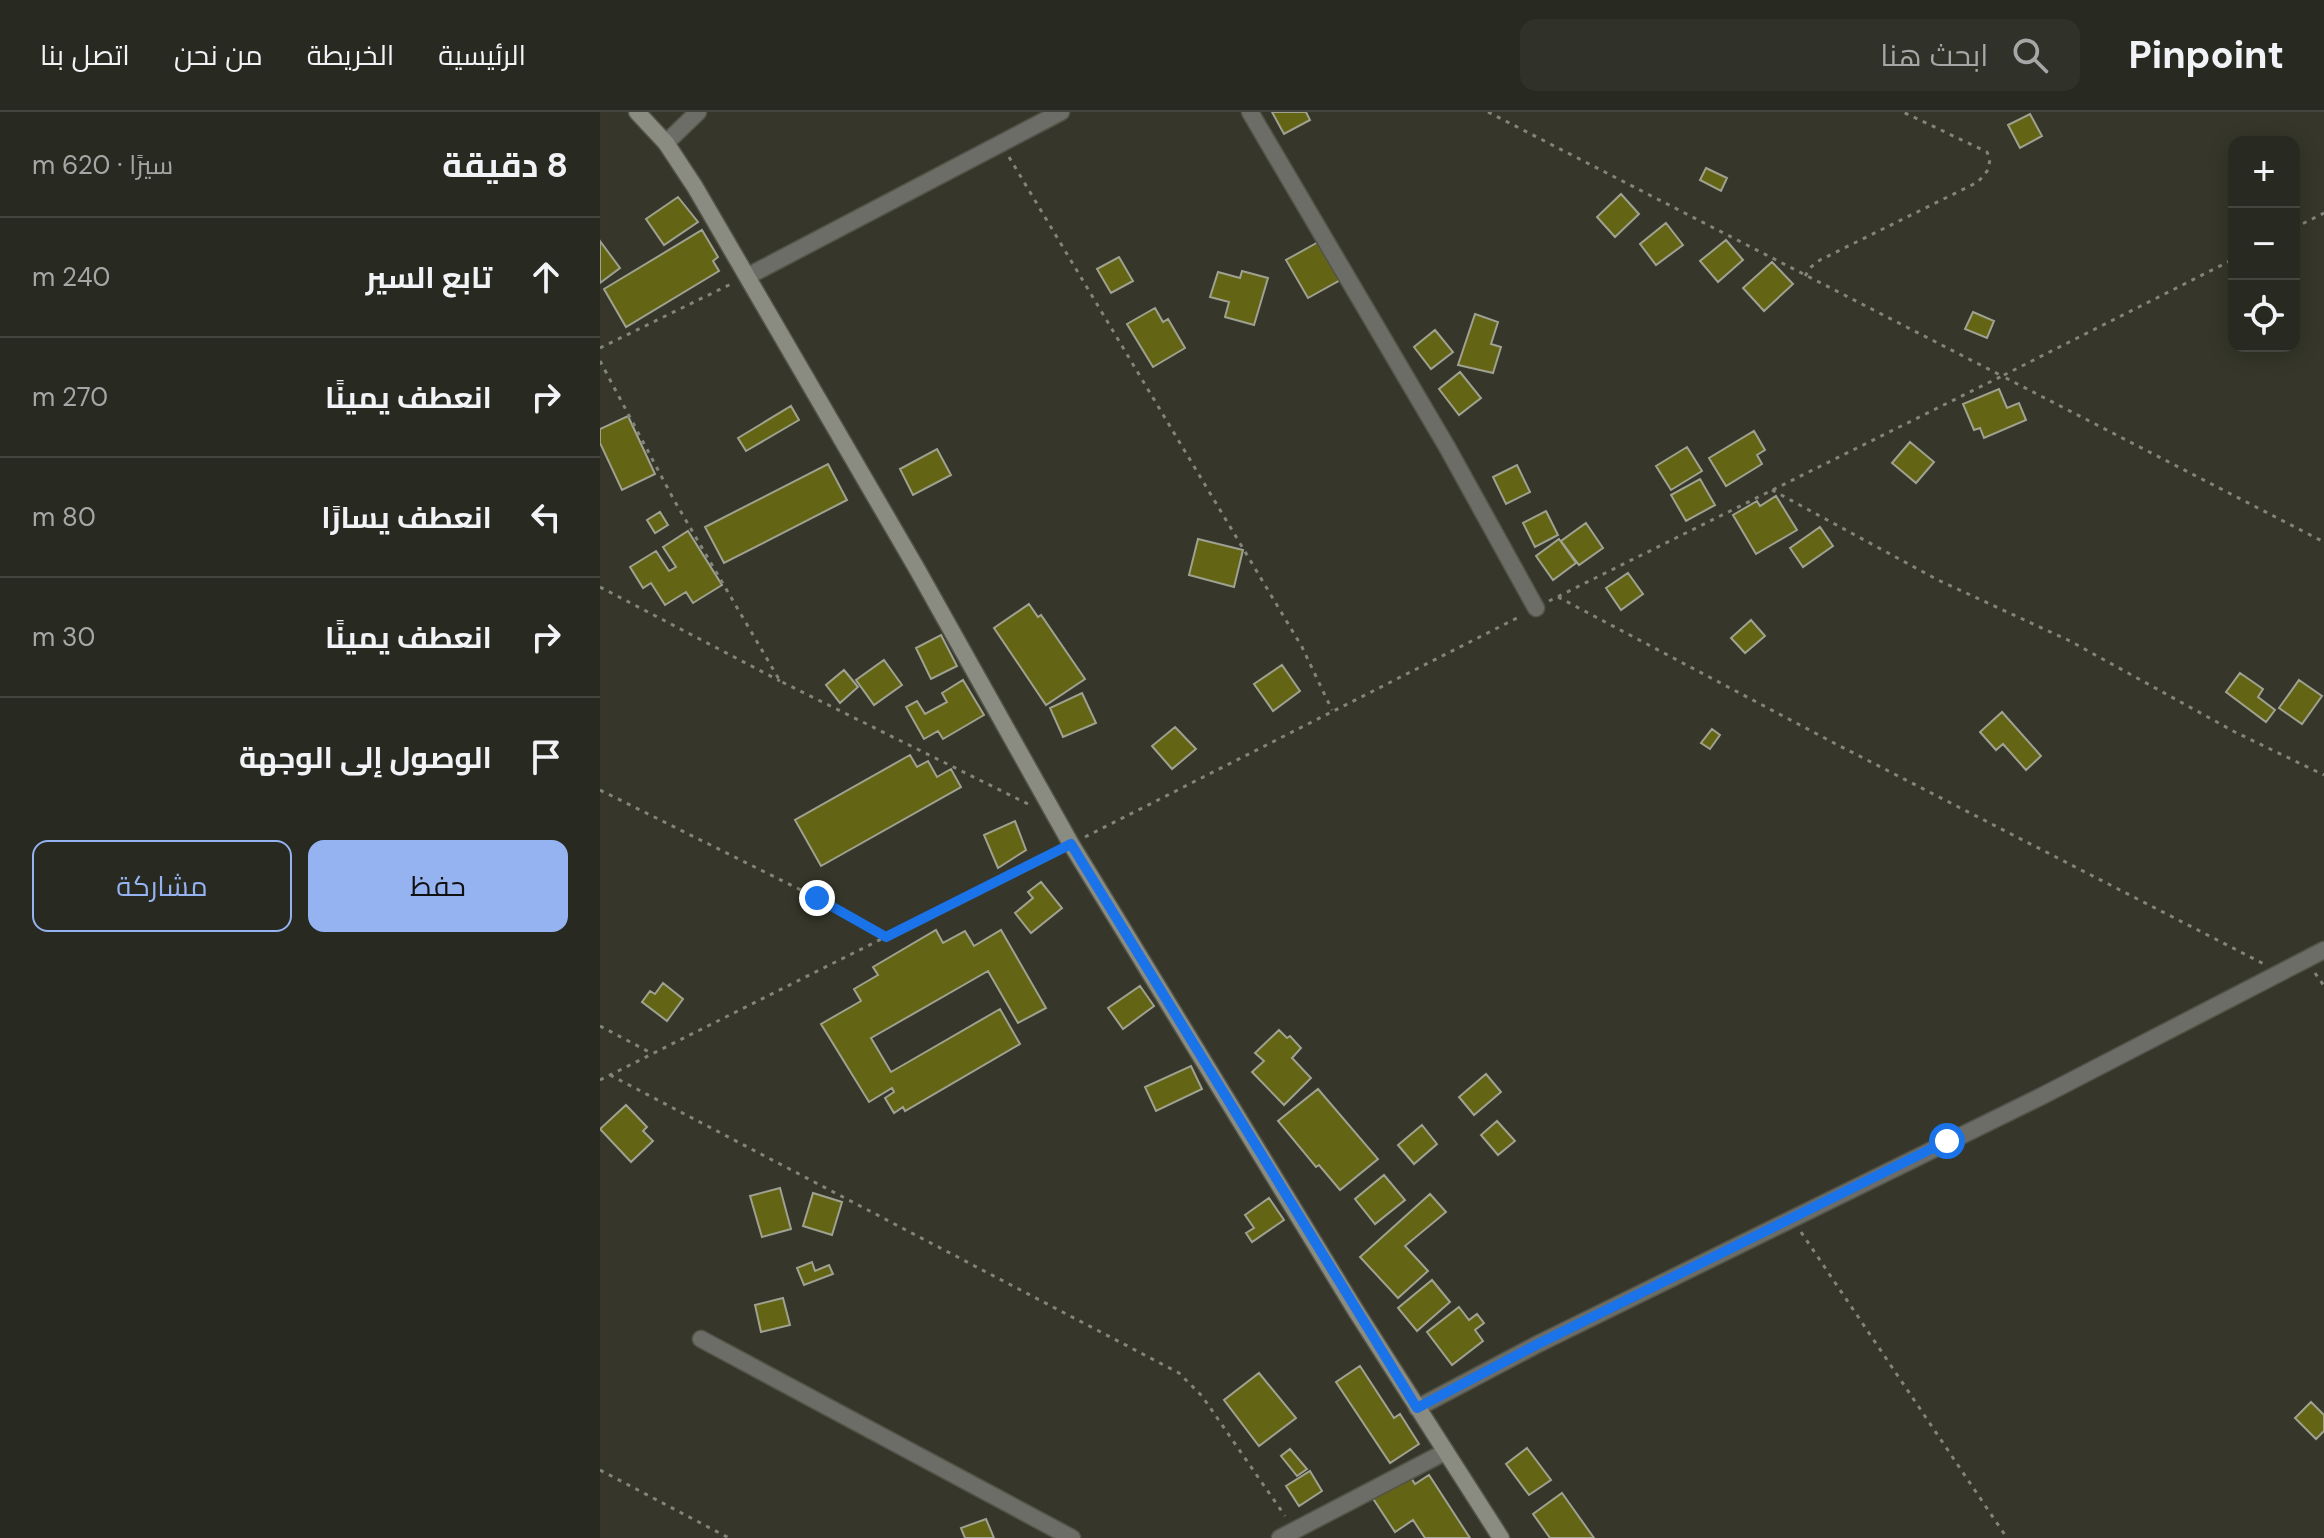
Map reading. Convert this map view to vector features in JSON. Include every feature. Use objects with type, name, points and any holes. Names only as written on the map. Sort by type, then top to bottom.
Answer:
[{"type":"main road","points":[[637,112],[666,143],[748,276],[1071,844],[1417,1408],[1501,1538]]},
{"type":"street","points":[[666,143],[698,112]]},
{"type":"street","points":[[748,276],[1061,112]]},
{"type":"street","points":[[1250,112],[1447,447],[1536,608]]},
{"type":"street","points":[[1417,1408],[1538,1344],[2042,1096],[2324,950]]},
{"type":"street","points":[[701,1339],[1072,1538]]},
{"type":"street","points":[[1288,1534],[1445,1452]]},
{"type":"path","points":[[1488,112],[2324,542]]},
{"type":"path","points":[[1805,276],[1820,260],[1978,182],[1988,170],[1990,159],[1987,152],[1903,112]]},
{"type":"path","points":[[1001,144],[1287,621],[1333,711]]},
{"type":"path","points":[[2300,225],[2324,213]]},
{"type":"path","points":[[600,1080],[2228,262]]},
{"type":"path","points":[[600,348],[748,276]]},
{"type":"path","points":[[600,361],[674,500],[780,681]]},
{"type":"path","points":[[1772,490],[1938,580],[2070,641],[2235,732],[2324,775]]},
{"type":"path","points":[[600,587],[973,779],[1056,817]]},
{"type":"path","points":[[1558,597],[1954,805],[2249,955],[2265,964],[2276,976]]},
{"type":"path","points":[[600,790],[817,898],[886,937]]},
{"type":"path","points":[[600,1026],[653,1054]]},
{"type":"path","points":[[610,1075],[1179,1373],[1202,1396],[1288,1534]]},
{"type":"path","points":[[1792,1219],[2007,1538]]},
{"type":"path","points":[[600,1470],[729,1538]]},
{"type":"building","points":[[1272,112],[1306,112],[1310,120],[1284,134]]},
{"type":"building","points":[[2030,114],[2042,136],[2020,148],[2008,125]]},
{"type":"building","points":[[1706,168],[1727,178],[1721,191],[1700,180]]},
{"type":"building","points":[[1621,194],[1639,214],[1615,237],[1597,217]]},
{"type":"building","points":[[678,197],[698,222],[664,245],[646,219]]},
{"type":"building","points":[[1666,223],[1683,245],[1656,265],[1640,244]]},
{"type":"building","points":[[702,230],[718,257],[713,261],[719,271],[626,327],[604,289]]},
{"type":"building","points":[[1726,240],[1743,260],[1718,282],[1700,261]]},
{"type":"building","points":[[600,241],[620,268],[600,283]]},
{"type":"building","points":[[1320,241],[1342,279],[1308,298],[1286,260]]},
{"type":"building","points":[[1119,257],[1133,281],[1111,293],[1097,269]]},
{"type":"building","points":[[1772,262],[1793,284],[1764,311],[1743,288]]},
{"type":"building","points":[[1242,271],[1268,278],[1254,325],[1225,317],[1229,302],[1210,297],[1218,272],[1240,278]]},
{"type":"building","points":[[1155,308],[1163,322],[1168,319],[1185,348],[1153,367],[1127,324]]},
{"type":"building","points":[[1973,312],[1994,321],[1987,338],[1965,329]]},
{"type":"building","points":[[1475,314],[1498,322],[1491,344],[1501,347],[1493,373],[1458,365]]},
{"type":"building","points":[[1435,330],[1453,352],[1431,369],[1414,347]]},
{"type":"building","points":[[1460,372],[1481,398],[1459,415],[1439,389]]},
{"type":"building","points":[[1999,389],[2007,408],[2019,403],[2026,420],[1984,438],[1980,428],[1974,430],[1963,404]]},
{"type":"building","points":[[791,406],[799,420],[746,451],[738,438]]},
{"type":"building","points":[[628,416],[655,474],[622,490],[600,443],[600,429]]},
{"type":"building","points":[[1754,431],[1765,450],[1757,455],[1762,464],[1726,486],[1709,458]]},
{"type":"building","points":[[1910,442],[1934,462],[1916,483],[1892,463]]},
{"type":"building","points":[[1687,447],[1702,471],[1671,490],[1656,466]]},
{"type":"building","points":[[937,449],[951,475],[913,495],[900,469]]},
{"type":"building","points":[[828,464],[847,500],[724,563],[705,527]]},
{"type":"building","points":[[1517,465],[1530,492],[1506,504],[1493,477]]},
{"type":"building","points":[[1700,479],[1715,505],[1686,521],[1671,495]]},
{"type":"building","points":[[1776,496],[1797,530],[1756,554],[1733,515],[1757,501],[1760,506]]},
{"type":"building","points":[[1546,511],[1558,535],[1535,547],[1523,523]]},
{"type":"building","points":[[660,512],[668,525],[655,533],[647,520]]},
{"type":"building","points":[[1586,523],[1603,548],[1579,565],[1561,541]]},
{"type":"building","points":[[1820,527],[1833,546],[1803,567],[1790,548]]},
{"type":"building","points":[[688,531],[722,585],[693,603],[686,592],[665,605],[651,583],[643,588],[630,567],[656,551],[669,571],[676,567],[663,547]]},
{"type":"building","points":[[1198,539],[1243,550],[1234,587],[1189,575]]},
{"type":"building","points":[[1559,539],[1576,563],[1553,580],[1536,556]]},
{"type":"building","points":[[1628,573],[1643,594],[1621,610],[1606,588]]},
{"type":"building","points":[[1029,604],[1038,617],[1041,615],[1085,679],[1046,705],[994,628]]},
{"type":"building","points":[[1751,620],[1765,636],[1745,653],[1731,638]]},
{"type":"building","points":[[941,635],[957,666],[931,679],[916,648]]},
{"type":"building","points":[[884,660],[902,685],[874,705],[856,680]]},
{"type":"building","points":[[1282,665],[1300,691],[1273,711],[1254,684]]},
{"type":"building","points":[[844,670],[858,687],[840,703],[826,685]]},
{"type":"building","points":[[2240,673],[2263,689],[2258,697],[2275,710],[2266,722],[2226,692]]},
{"type":"building","points":[[963,680],[984,715],[943,739],[938,731],[924,739],[906,707],[917,701],[925,714],[947,702],[942,693]]},
{"type":"building","points":[[2299,680],[2322,696],[2302,724],[2279,708]]},
{"type":"building","points":[[1082,693],[1096,723],[1063,737],[1050,708]]},
{"type":"building","points":[[2002,712],[2041,756],[2026,770],[2003,744],[1996,750],[1980,732]]},
{"type":"building","points":[[1175,727],[1196,749],[1172,769],[1152,746]]},
{"type":"building","points":[[1712,729],[1720,735],[1710,749],[1701,743]]},
{"type":"building","points":[[910,755],[917,767],[928,761],[937,777],[951,769],[961,787],[821,866],[795,820]]},
{"type":"building","points":[[1015,821],[1026,850],[998,868],[984,835]]},
{"type":"building","points":[[1041,882],[1062,908],[1031,933],[1015,913],[1033,898],[1028,892]]},
{"type":"building","points":[[936,930],[943,943],[965,931],[974,946],[1001,930],[1046,1008],[1018,1023],[988,971],[871,1038],[891,1072],[1000,1009],[1020,1044],[905,1111],[903,1107],[894,1113],[885,1098],[894,1092],[892,1088],[869,1102],[821,1024],[861,1001],[854,989],[878,975],[873,967]]},
{"type":"building","points":[[663,983],[683,999],[667,1021],[642,1002],[650,991],[655,994]]},
{"type":"building","points":[[1140,986],[1154,1006],[1123,1029],[1108,1008]]},
{"type":"building","points":[[1279,1030],[1301,1048],[1292,1058],[1311,1078],[1284,1105],[1252,1072],[1264,1061],[1255,1053]]},
{"type":"building","points":[[1191,1066],[1202,1089],[1156,1111],[1145,1087]]},
{"type":"building","points":[[1486,1074],[1501,1092],[1474,1115],[1459,1097]]},
{"type":"building","points":[[1318,1089],[1378,1159],[1340,1190],[1319,1165],[1316,1167],[1278,1121]]},
{"type":"building","points":[[626,1105],[647,1127],[643,1131],[653,1141],[631,1162],[600,1129]]},
{"type":"building","points":[[1497,1121],[1515,1141],[1498,1155],[1481,1135]]},
{"type":"building","points":[[1422,1125],[1437,1144],[1414,1164],[1398,1145]]},
{"type":"building","points":[[1384,1175],[1405,1200],[1375,1224],[1355,1199]]},
{"type":"building","points":[[780,1188],[791,1229],[762,1237],[750,1196]]},
{"type":"building","points":[[813,1193],[842,1202],[832,1235],[803,1226]]},
{"type":"building","points":[[1430,1194],[1446,1212],[1405,1246],[1428,1271],[1398,1298],[1360,1257]]},
{"type":"building","points":[[1269,1198],[1284,1220],[1252,1242],[1246,1233],[1254,1228],[1245,1215]]},
{"type":"building","points":[[812,1262],[815,1271],[829,1265],[833,1274],[804,1285],[797,1268]]},
{"type":"building","points":[[1432,1280],[1450,1302],[1417,1331],[1398,1308]]},
{"type":"building","points":[[783,1298],[790,1325],[761,1332],[755,1305]]},
{"type":"building","points":[[1459,1307],[1469,1320],[1477,1314],[1484,1323],[1475,1330],[1483,1341],[1452,1365],[1427,1332]]},
{"type":"building","points":[[1360,1366],[1394,1418],[1400,1414],[1419,1444],[1390,1463],[1336,1382]]},
{"type":"building","points":[[1259,1373],[1296,1418],[1259,1446],[1224,1400]]},
{"type":"building","points":[[2311,1402],[2324,1415],[2324,1431],[2316,1439],[2295,1418]]},
{"type":"building","points":[[1527,1448],[1551,1480],[1529,1495],[1506,1464]]},
{"type":"building","points":[[1290,1449],[1307,1469],[1297,1476],[1281,1456]]},
{"type":"building","points":[[1310,1471],[1322,1491],[1299,1506],[1286,1486]]},
{"type":"building","points":[[1408,1473],[1415,1484],[1429,1475],[1470,1538],[1425,1538],[1413,1520],[1395,1532],[1372,1497]]},
{"type":"building","points":[[1562,1493],[1594,1538],[1550,1538],[1533,1514]]},
{"type":"building","points":[[986,1519],[994,1538],[965,1538],[961,1528]]},
{"type":"route","points":[[817,898],[886,937],[1071,844],[1417,1408],[1538,1344],[1947,1141]]}]
